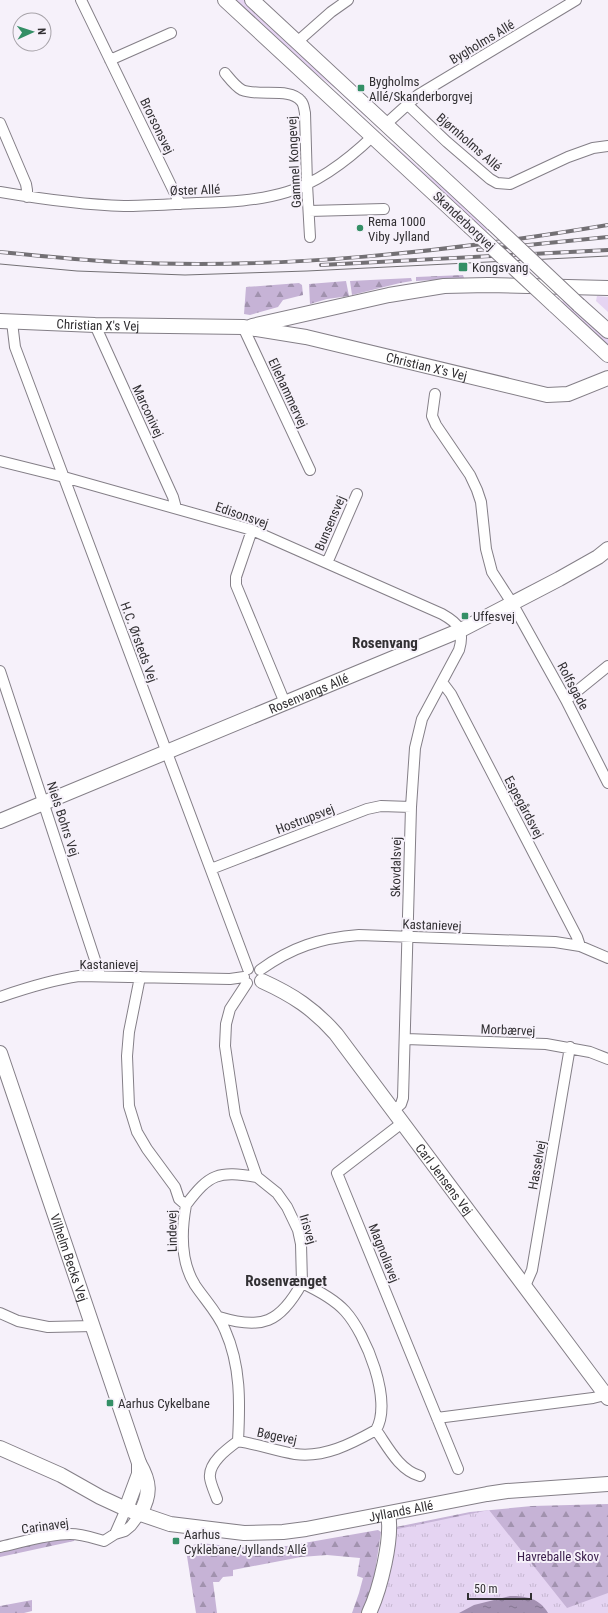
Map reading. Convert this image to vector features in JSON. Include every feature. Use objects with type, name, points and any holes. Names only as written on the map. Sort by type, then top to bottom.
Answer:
[{"type":"street","name":"Brorsonsvej","points":[[81,0],[180,204]]},
{"type":"street","name":"Skanderborgvej","points":[[226,0],[608,355]]},
{"type":"street","name":"Skanderborgvej","points":[[252,0],[608,331]]},
{"type":"street","points":[[297,42],[331,12],[348,0]]},
{"type":"street","name":"Bygholms Allé","points":[[386,124],[418,95],[576,0]]},
{"type":"street","points":[[110,60],[171,33]]},
{"type":"street","name":"Gammel Kongevej","points":[[225,72],[230,80],[243,90],[262,94],[272,93],[295,96],[302,102],[305,113],[310,237]]},
{"type":"street","name":"Bjørnholms Allé","points":[[407,104],[447,142],[497,183],[510,184],[568,157],[593,148],[608,146]]},
{"type":"street","points":[[0,123],[26,184],[28,190],[26,197]]},
{"type":"street","points":[[373,136],[386,124]]},
{"type":"street","name":"Øster Allé","points":[[0,192],[71,203],[124,206],[228,202],[269,196],[288,192],[307,184],[341,164],[373,136]]},
{"type":"street","points":[[309,211],[384,209]]},
{"type":"street","name":"Christian X's Vej","points":[[243,328],[389,295],[444,286],[488,285],[608,288]]},
{"type":"street","name":"Christian X's Vej","points":[[6,322],[95,326],[243,328],[306,337],[547,395],[568,394],[608,378]]},
{"type":"street","name":"H.C. Ørsteds Vej","points":[[6,322],[211,869],[246,976]]},
{"type":"street","name":"Marconivej","points":[[95,326],[173,497],[176,508]]},
{"type":"street","name":"Ellehammervej","points":[[243,328],[310,470]]},
{"type":"street","points":[[435,394],[432,416],[436,425],[470,475],[475,485],[481,502],[489,562],[492,572],[512,604]]},
{"type":"street","name":"Edisonsvej","points":[[0,461],[64,477],[252,530],[442,614],[452,620],[461,630]]},
{"type":"street","name":"Bunsensvej","points":[[327,564],[357,494]]},
{"type":"street","points":[[252,530],[236,577],[236,586],[285,703]]},
{"type":"street","name":"Rosenvangs Allé","points":[[0,821],[461,630],[598,557],[608,549]]},
{"type":"street","name":"Rolfsgade","points":[[512,604],[566,700],[608,782]]},
{"type":"street","name":"Skovdalsvej","points":[[393,1111],[401,1104],[404,1098],[411,807],[415,748],[422,719],[459,650],[461,630]]},
{"type":"street","points":[[566,700],[608,666]]},
{"type":"street","name":"Niels Bohrs Vej","points":[[0,671],[100,975]]},
{"type":"street","name":"Espegårdsvej","points":[[442,682],[451,694],[577,937],[580,946]]},
{"type":"street","name":"Hostrupsvej","points":[[211,869],[367,809],[381,806],[411,807]]},
{"type":"street","name":"Kastanievej","points":[[261,976],[278,957],[300,947],[332,938],[359,935],[555,942],[580,946],[608,958]]},
{"type":"street","points":[[186,1205],[201,1187],[215,1176],[234,1173],[257,1177],[235,1114],[225,1046],[226,1024],[230,1009],[246,976],[254,968],[261,976],[254,986],[246,976]]},
{"type":"street","name":"Kastanievej","points":[[0,997],[33,985],[56,979],[79,976],[100,975],[230,980],[246,976]]},
{"type":"street","name":"Carl Jensens Vej","points":[[261,976],[298,1000],[323,1019],[353,1055],[393,1111],[607,1394]]},
{"type":"street","name":"Lindevej","points":[[140,977],[129,1032],[126,1056],[126,1083],[129,1106],[137,1132],[147,1149],[172,1183],[179,1199],[186,1205],[182,1225],[186,1264],[194,1283],[219,1317],[226,1332],[239,1379],[240,1398],[238,1441]]},
{"type":"street","name":"Morbærvej","points":[[406,1039],[546,1044],[570,1047],[590,1052],[608,1059]]},
{"type":"street","name":"Hasselvej","points":[[525,1286],[532,1270],[570,1047]]},
{"type":"street","name":"Vilhelm Becks Vej","points":[[0,1053],[139,1463],[146,1474],[149,1488],[135,1507]]},
{"type":"street","name":"Magnoliavej","points":[[402,1123],[338,1173],[458,1469]]},
{"type":"street","name":"Irisvej","points":[[257,1177],[277,1193],[287,1207],[298,1230],[301,1244],[302,1283]]},
{"type":"street","points":[[219,1317],[244,1323],[265,1322],[283,1310],[302,1283],[334,1302],[345,1311],[362,1338],[377,1376],[381,1393],[380,1423],[376,1430],[394,1456],[407,1470],[420,1476]]},
{"type":"street","points":[[0,1313],[18,1321],[48,1327],[93,1326]]},
{"type":"street","points":[[437,1418],[593,1398],[607,1394]]},
{"type":"street","name":"Bøgevej","points":[[217,1499],[210,1477],[212,1468],[224,1451],[238,1441],[296,1454],[321,1454],[344,1447],[376,1430]]},
{"type":"street","name":"Jyllands Allé","points":[[0,1448],[61,1475],[98,1496],[209,1529],[244,1533],[283,1532],[306,1529],[507,1491],[608,1484]]},
{"type":"street","name":"Jyllands Allé","points":[[593,1486],[608,1489]]},
{"type":"street","points":[[115,1534],[135,1507]]},
{"type":"street","name":"Carinavej","points":[[0,1547],[58,1535],[71,1534],[84,1535],[104,1541],[115,1534],[125,1531],[131,1526],[135,1507]]},
{"type":"street","points":[[370,1613],[382,1573],[390,1525],[388,1514]]},
{"type":"green space","points":[[234,0],[244,0],[368,115],[366,117],[336,89],[302,63]]},
{"type":"green space","points":[[393,144],[424,172],[448,190],[489,228],[485,233],[391,146]]},
{"type":"green space","points":[[463,275],[464,278],[416,281],[416,277]]},
{"type":"green space","points":[[411,278],[412,281],[352,295],[350,281]]},
{"type":"green space","points":[[346,281],[349,296],[327,299],[310,304],[309,284]]},
{"type":"green space","points":[[299,283],[302,285],[303,295],[283,300],[278,307],[250,315],[244,314],[246,287]]},
{"type":"green space","points":[[597,296],[608,297],[608,312],[596,301]]},
{"type":"green space","points":[[563,301],[568,301],[608,338],[608,348],[561,303]]},
{"type":"green space","name":"Havreballe Skov","points":[[608,1504],[608,1613],[374,1613],[383,1594],[396,1527],[470,1512],[532,1506]]},
{"type":"green space","name":"Havreballe Skov","points":[[489,1510],[567,1608],[608,1593],[608,1613],[377,1613],[382,1594],[393,1530]]},
{"type":"green space","points":[[378,1530],[381,1532],[372,1592],[365,1613],[352,1613],[363,1578],[357,1576],[360,1558],[327,1555],[301,1557],[233,1570],[233,1576],[223,1577],[219,1582],[213,1582],[217,1613],[196,1613],[186,1550],[189,1546],[201,1543],[235,1547],[287,1546]]},
{"type":"green space","points":[[69,1537],[75,1539],[74,1541],[0,1557],[0,1549]]},
{"type":"green space","points":[[32,1600],[32,1611],[24,1613],[0,1613],[0,1606]]},
{"type":"water","points":[[510,1596],[527,1597],[532,1599],[541,1604],[548,1613],[459,1613],[474,1605]]},
{"type":"tram line","points":[[0,264],[77,271],[185,275],[307,271],[608,256]]},
{"type":"railway","points":[[0,252],[104,261],[180,264],[303,261],[426,251],[547,235],[608,225]]},
{"type":"railway","points":[[478,250],[608,237]]},
{"type":"railway","points":[[321,265],[608,250]]},
{"type":"place","name":"Bygholms Allé/Skanderborgvej","points":[[361,88]]},
{"type":"place","name":"Rema 1000 Viby Jylland","points":[[360,228]]},
{"type":"place","name":"Kongsvang","points":[[463,267]]},
{"type":"place","name":"Uffesvej","points":[[465,616]]},
{"type":"place","name":"Aarhus Cykelbane","points":[[110,1403]]},
{"type":"place","name":"Aarhus Cyklebane/Jyllands Allé","points":[[176,1541]]},
{"type":"district","name":"Rosenvang","points":[[385,643]]},
{"type":"district","name":"Rosenvænget","points":[[286,1281]]}]
